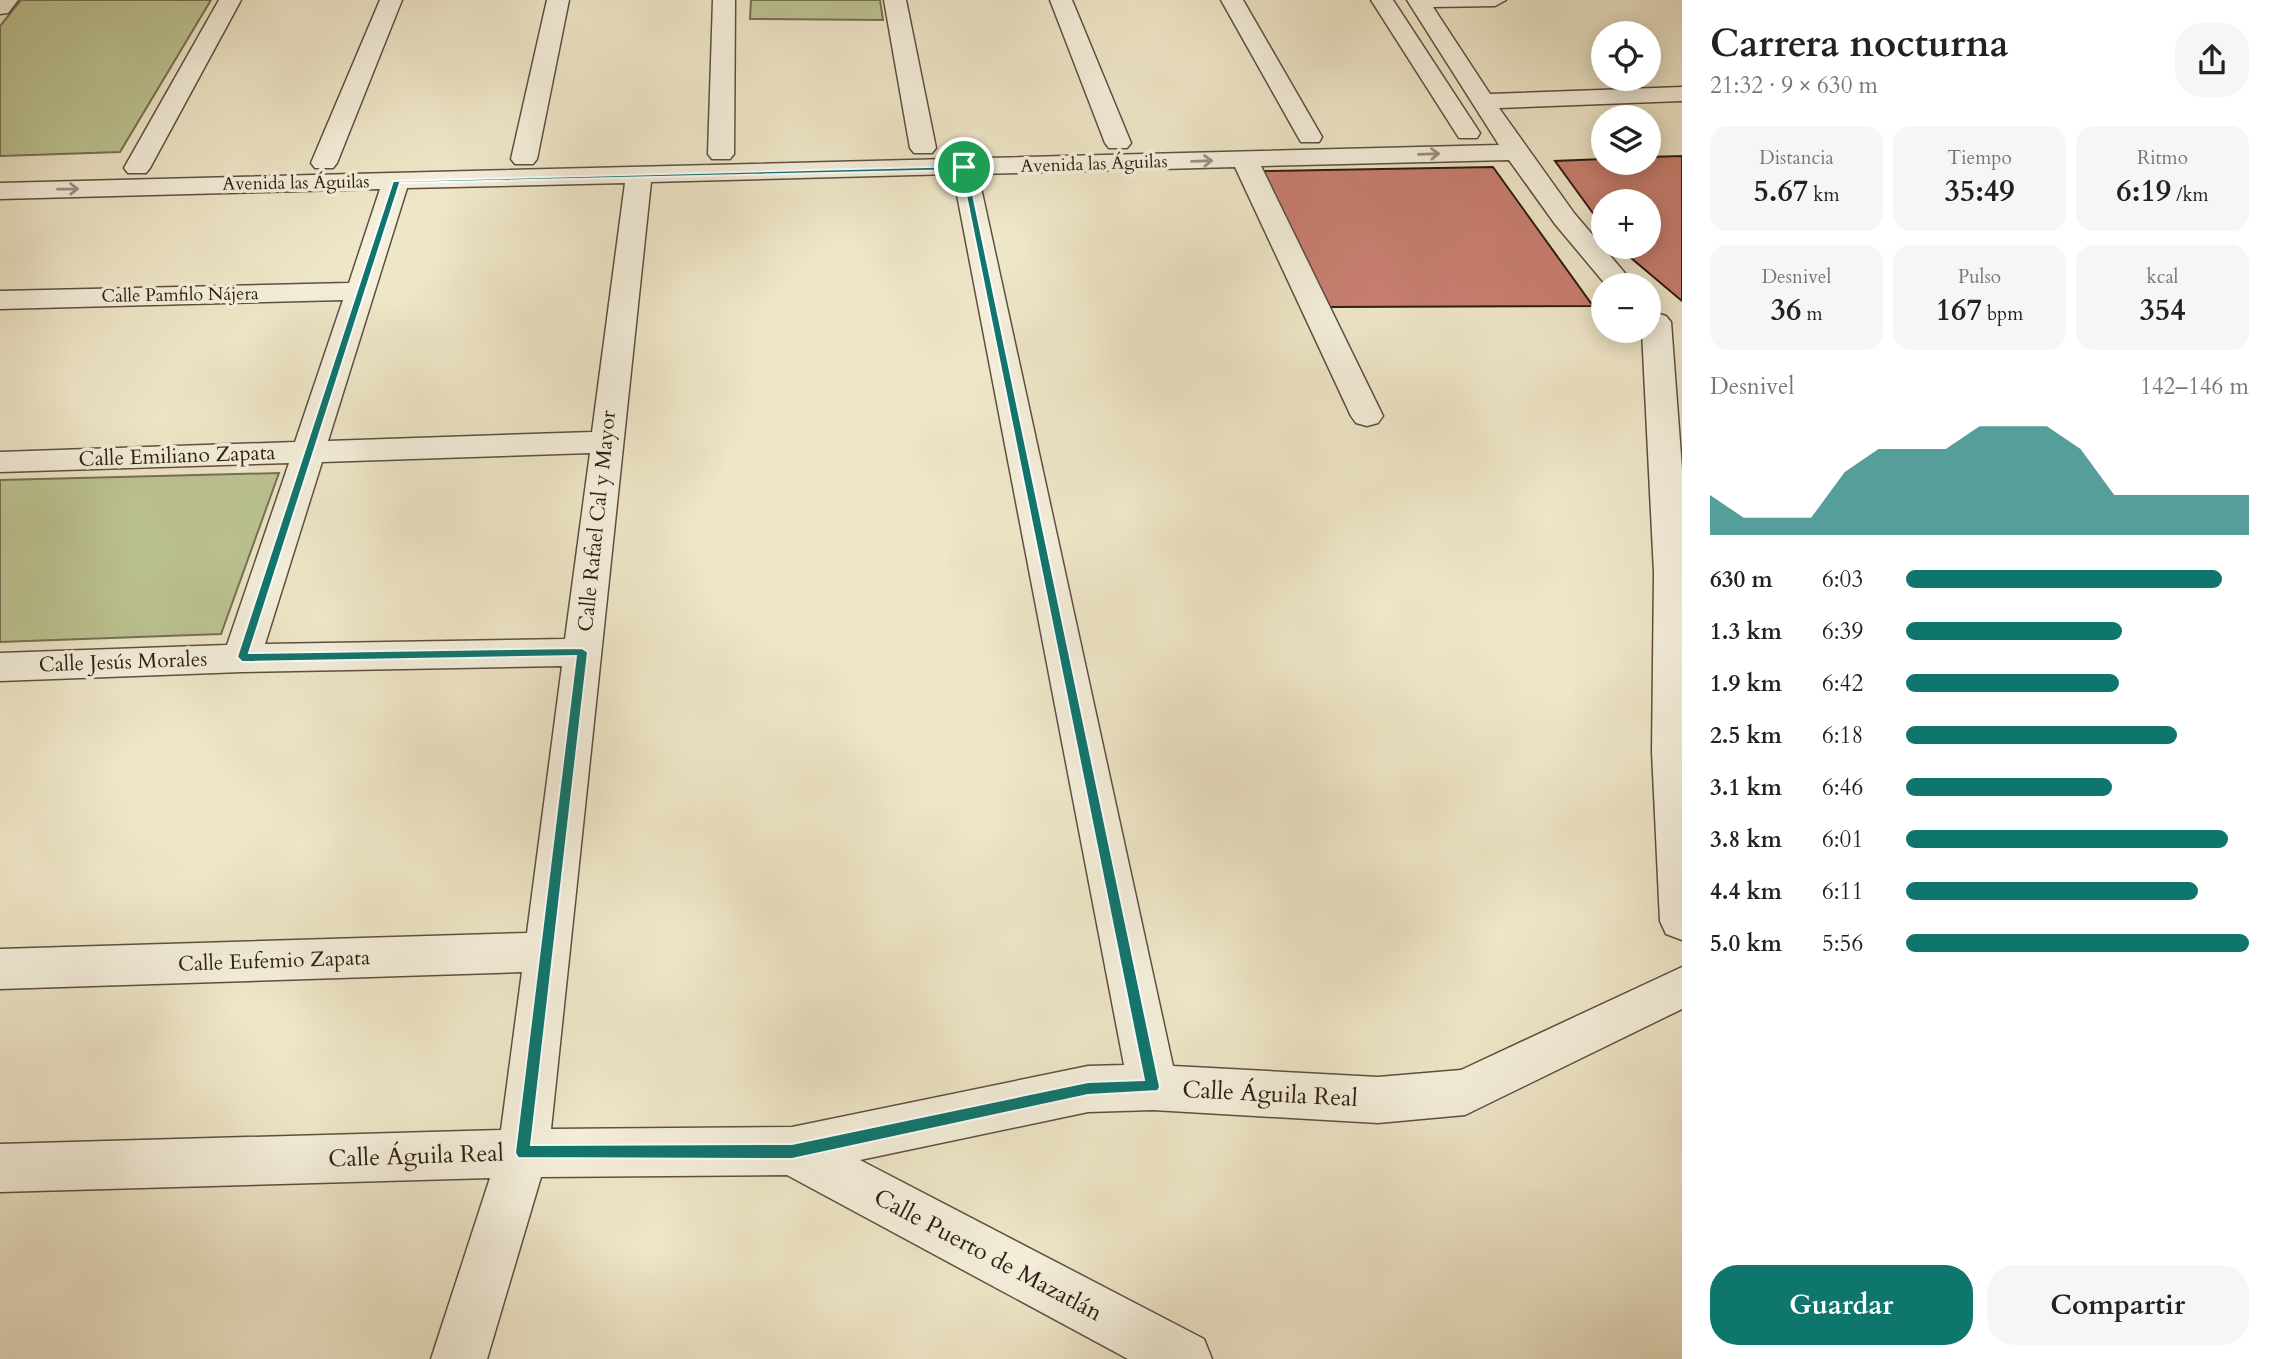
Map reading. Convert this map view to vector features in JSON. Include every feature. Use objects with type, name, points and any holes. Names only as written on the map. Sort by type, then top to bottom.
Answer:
[{"type":"street","points":[[0,8],[7,0]]},
{"type":"street","points":[[137,168],[230,0]]},
{"type":"street","points":[[324,163],[391,0]]},
{"type":"street","points":[[524,159],[558,0]]},
{"type":"street","points":[[721,154],[724,0]]},
{"type":"street","points":[[895,0],[923,148]]},
{"type":"street","points":[[1061,0],[1118,143]]},
{"type":"street","points":[[1232,0],[1310,137]]},
{"type":"street","points":[[1382,0],[1468,133]]},
{"type":"street","points":[[1418,0],[1495,0]]},
{"type":"street","points":[[1418,0],[1509,142],[1587,249],[1610,273]]},
{"type":"street","points":[[1482,101],[1682,94]]},
{"type":"street","name":"Avenida las Águilas","points":[[0,171],[1468,133],[1509,142]]},
{"type":"street","name":"Avenida las Águilas","points":[[0,191],[1245,160],[1509,142]]},
{"type":"street","points":[[1245,160],[1367,416]]},
{"type":"street","points":[[964,167],[1153,1087]]},
{"type":"street","name":"Calle Rafael Cal y Mayor","points":[[459,1359],[523,1153],[605,442],[639,175]]},
{"type":"street","points":[[242,657],[396,181]]},
{"type":"street","name":"Calle Pamfilo Nájera","points":[[0,300],[360,291]]},
{"type":"street","points":[[1662,324],[1672,573],[1672,752],[1682,921]]},
{"type":"street","name":"Calle Emiliano Zapata","points":[[0,462],[605,442]]},
{"type":"street","name":"Calle Jesús Morales","points":[[0,667],[242,657],[582,652]]},
{"type":"street","name":"Calle Eufemio Zapata","points":[[0,969],[548,952]]},
{"type":"street","name":"Calle Águila Real","points":[[0,1168],[523,1153],[792,1152],[1088,1089],[1153,1087],[1378,1100],[1465,1091],[1682,986]]},
{"type":"street","name":"Calle Puerto de Mazatlán","points":[[792,1152],[1184,1359]]},
{"type":"green space","points":[[21,0],[211,0],[120,152],[0,156],[0,26]]},
{"type":"green space","points":[[751,0],[880,0],[883,20],[750,19]]},
{"type":"green space","points":[[279,473],[221,634],[0,642],[0,480]]},
{"type":"building","points":[[1682,156],[1682,301],[1661,283],[1661,273],[1649,273],[1632,259],[1661,259],[1661,189],[1591,189],[1591,210],[1555,161],[1591,160],[1591,175],[1661,175],[1661,157]]},
{"type":"building","points":[[1493,167],[1591,306],[1330,307],[1263,171]]},
{"type":"route","points":[[964,167],[1153,1087],[1088,1089],[792,1152],[523,1153],[582,652],[242,657],[396,181],[964,167]]}]
